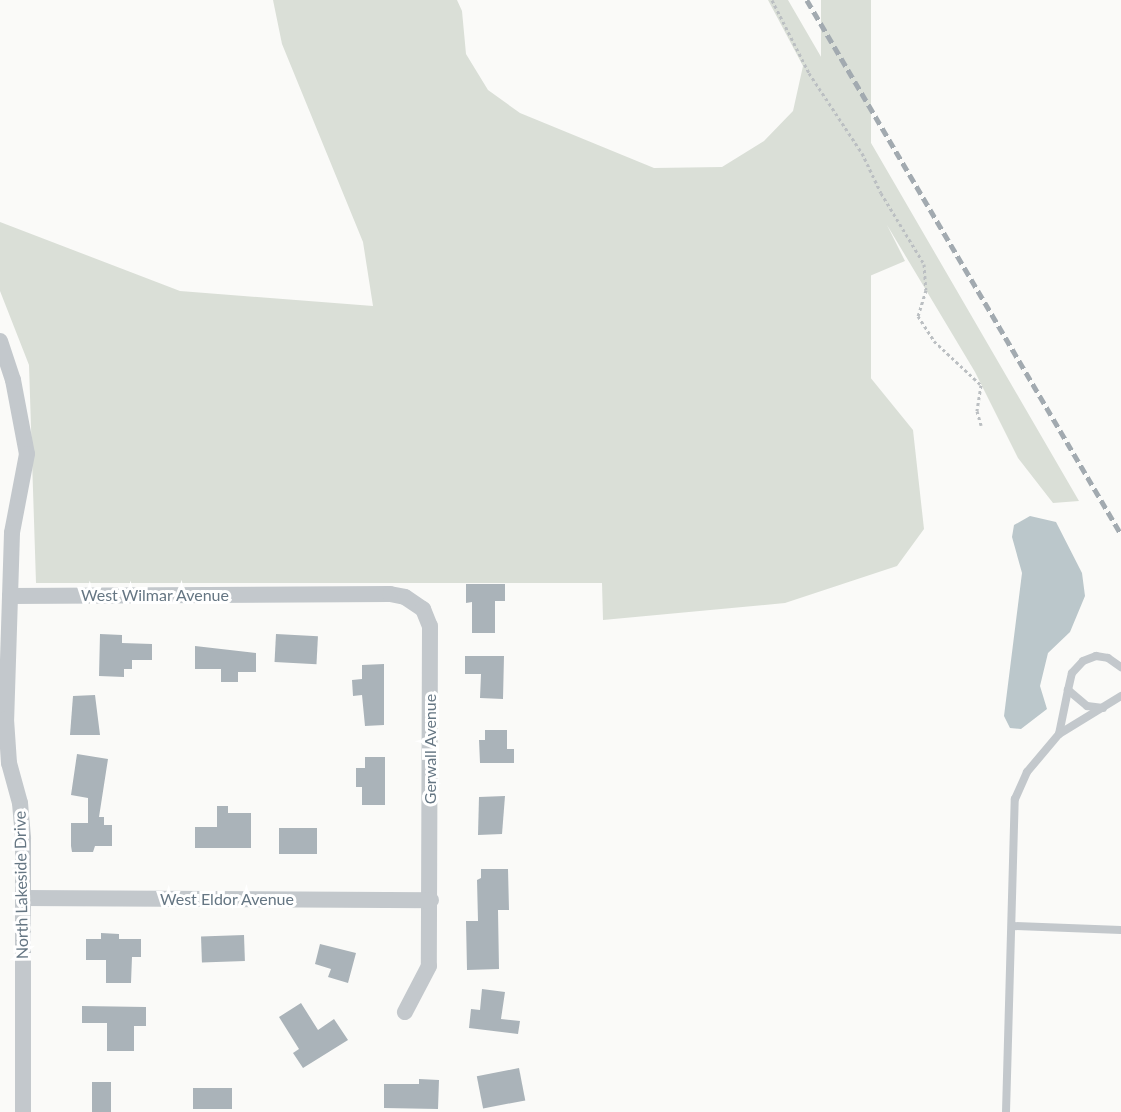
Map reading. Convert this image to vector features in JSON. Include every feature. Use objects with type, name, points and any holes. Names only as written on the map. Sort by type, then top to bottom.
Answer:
[{"type":"street","name":"North Lakeside Drive","points":[[0,341],[18,398],[27,454],[12,533],[6,719],[9,763],[20,803],[23,898],[23,1112]]},
{"type":"street","name":"West Wilmar Avenue","points":[[10,596],[300,595]]},
{"type":"street","name":"Gerwall Avenue","points":[[300,595],[405,597],[423,609],[428,617],[431,900],[429,966],[405,1012]]},
{"type":"street","name":"West Eldor Avenue","points":[[23,898],[431,900]]},
{"type":"lane","points":[[1059,734],[1072,673],[1083,661],[1102,657],[1121,667]]},
{"type":"lane","points":[[1068,690],[1087,706],[1102,708]]},
{"type":"lane","points":[[1006,1112],[1015,799],[1027,772],[1059,734],[1121,696]]},
{"type":"lane","points":[[1013,926],[1121,930]]},
{"type":"path","points":[[772,0],[809,73],[862,153],[881,193],[924,264],[926,290],[918,316],[934,341],[981,385],[977,411],[981,425]]},
{"type":"shaded area","points":[[273,0],[457,0],[462,11],[466,54],[488,90],[520,113],[654,168],[722,167],[764,141],[793,111],[803,66],[768,0],[788,0],[1079,501],[1053,503],[1018,458],[975,372],[887,225],[905,261],[839,289],[848,350],[913,430],[924,529],[897,566],[785,603],[603,620],[602,583],[36,583],[29,365],[0,291],[0,222],[180,291],[373,306],[363,242],[282,44]]},
{"type":"shaded area","points":[[821,0],[871,0],[871,522],[821,522]]},
{"type":"shaded area","points":[[1030,516],[1056,522],[1082,573],[1085,596],[1070,632],[1048,653],[1040,686],[1047,709],[1021,729],[1010,728],[1004,716],[1022,573],[1012,537],[1014,525]]},
{"type":"building","points":[[466,584],[505,584],[505,601],[495,601],[495,633],[472,633],[472,602],[466,603]]},
{"type":"building","points":[[100,634],[122,635],[122,643],[152,644],[152,660],[132,660],[132,669],[124,669],[124,677],[99,676]]},
{"type":"building","points":[[276,634],[318,636],[316,664],[275,662]]},
{"type":"building","points":[[195,646],[256,653],[256,672],[238,672],[238,682],[221,682],[221,669],[195,669]]},
{"type":"building","points":[[465,656],[504,656],[503,699],[480,698],[481,674],[465,674]]},
{"type":"building","points":[[384,664],[384,725],[365,726],[362,695],[353,696],[352,680],[362,679],[362,665]]},
{"type":"building","points":[[95,695],[100,735],[70,735],[73,696]]},
{"type":"building","points":[[485,730],[507,730],[507,749],[514,749],[514,763],[480,763],[479,740],[485,740]]},
{"type":"building","points":[[77,754],[108,759],[99,817],[104,817],[104,825],[112,825],[112,846],[95,846],[93,852],[72,852],[71,846],[71,823],[88,823],[88,798],[71,795]]},
{"type":"building","points":[[365,757],[385,757],[385,805],[362,805],[362,787],[356,787],[356,768],[365,768]]},
{"type":"building","points":[[505,796],[502,834],[478,835],[479,797]]},
{"type":"building","points":[[217,806],[228,806],[228,813],[251,813],[251,848],[195,848],[195,827],[217,827]]},
{"type":"building","points":[[279,828],[317,828],[317,854],[279,854]]},
{"type":"building","points":[[481,869],[508,869],[509,910],[498,910],[499,969],[467,970],[466,921],[478,921],[477,880],[481,878]]},
{"type":"building","points":[[101,933],[119,934],[119,939],[141,939],[141,957],[132,957],[131,983],[106,983],[106,960],[86,960],[86,939],[101,939]]},
{"type":"building","points":[[244,935],[245,961],[202,962],[201,937]]},
{"type":"building","points":[[320,944],[356,953],[348,983],[328,977],[331,969],[315,964]]},
{"type":"building","points":[[482,989],[505,992],[501,1019],[520,1021],[518,1034],[469,1028],[471,1009],[480,1010]]},
{"type":"building","points":[[301,1003],[318,1030],[334,1019],[348,1040],[303,1068],[293,1053],[299,1049],[279,1017]]},
{"type":"building","points":[[82,1006],[146,1007],[146,1026],[134,1026],[134,1051],[107,1051],[107,1023],[82,1023]]},
{"type":"building","points":[[519,1068],[525,1100],[483,1109],[477,1076]]},
{"type":"building","points":[[419,1079],[439,1080],[438,1109],[384,1108],[384,1084],[419,1084]]},
{"type":"building","points":[[92,1082],[111,1082],[111,1112],[92,1112]]},
{"type":"building","points":[[193,1088],[232,1088],[232,1109],[193,1109]]},
{"type":"railway","points":[[807,0],[1121,534]]}]
